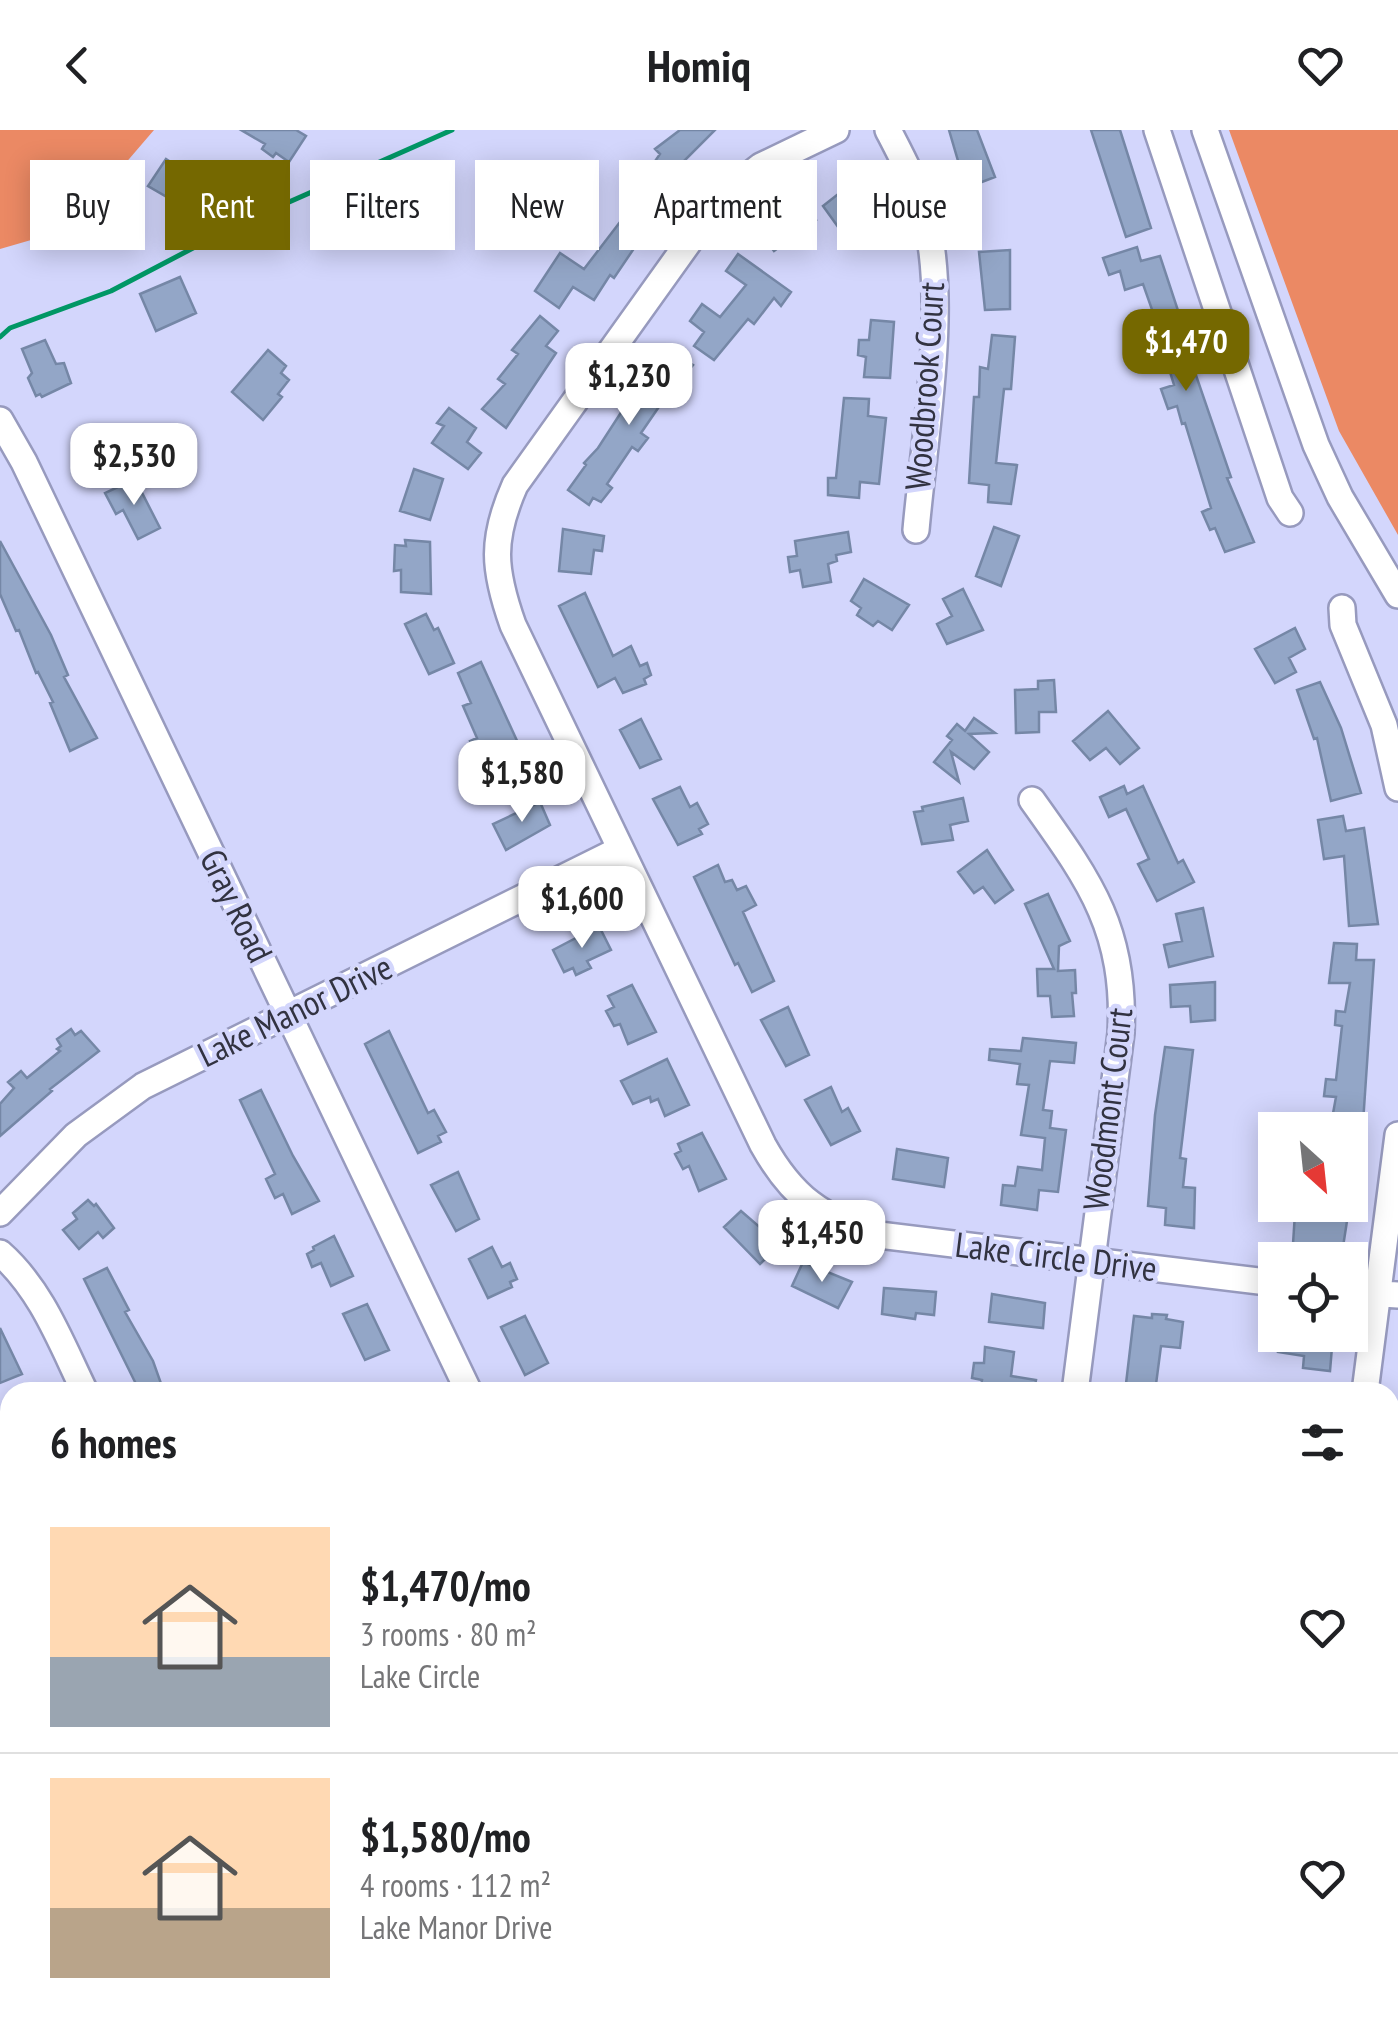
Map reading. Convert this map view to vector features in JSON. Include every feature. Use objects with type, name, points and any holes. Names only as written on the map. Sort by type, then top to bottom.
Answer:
[{"type":"street","name":"Lake Circle Drive","points":[[836,130],[761,166],[737,182],[709,210],[515,485],[503,512],[496,554],[503,596],[619,850],[763,1145],[784,1179],[804,1199],[840,1222],[880,1235],[1258,1281]]},
{"type":"street","name":"Woodbrook Court","points":[[888,130],[909,170],[925,215],[934,282],[916,530]]},
{"type":"street","points":[[1157,130],[1280,498],[1290,512]]},
{"type":"street","points":[[1205,130],[1316,445],[1340,497],[1398,595]]},
{"type":"street","name":"Gray Road","points":[[0,420],[24,462],[465,1382]]},
{"type":"street","points":[[1342,608],[1343,625],[1384,725],[1398,788]]},
{"type":"street","name":"Woodmont Court","points":[[1032,800],[1093,889],[1109,930],[1120,976],[1121,1033],[1076,1382]]},
{"type":"street","name":"Lake Manor Drive","points":[[0,1213],[76,1135],[143,1086],[619,850]]},
{"type":"street","points":[[1368,1382],[1388,1295],[1398,1135]]},
{"type":"street","points":[[0,1252],[22,1272],[42,1303],[80,1382]]},
{"type":"shaded area","points":[[0,130],[154,130],[128,160],[30,160],[30,240],[0,249]]},
{"type":"shaded area","points":[[1229,130],[1398,130],[1398,535],[1339,431]]},
{"type":"building","points":[[241,130],[296,130],[306,136],[290,160],[276,153],[273,157],[262,149],[265,144]]},
{"type":"building","points":[[680,130],[715,130],[685,160],[656,160],[660,154],[655,149]]},
{"type":"building","points":[[949,130],[977,130],[995,177],[982,182],[982,160],[958,160]]},
{"type":"building","points":[[1091,130],[1120,130],[1151,228],[1126,237]]},
{"type":"building","points":[[165,160],[165,196],[148,186]]},
{"type":"building","points":[[837,195],[837,225],[823,206]]},
{"type":"building","points":[[619,223],[619,250],[633,250],[594,300],[573,287],[559,308],[535,291],[560,253],[584,269]]},
{"type":"building","points":[[1137,247],[1141,261],[1160,256],[1231,477],[1227,478],[1254,542],[1225,552],[1215,528],[1210,530],[1202,512],[1211,508],[1185,423],[1182,424],[1177,406],[1168,409],[1161,389],[1174,385],[1161,343],[1154,345],[1146,322],[1155,318],[1143,284],[1125,290],[1120,271],[1109,275],[1103,258]]},
{"type":"building","points":[[1010,250],[1010,309],[985,310],[979,252]]},
{"type":"building","points":[[738,254],[791,292],[781,306],[774,298],[754,324],[748,319],[714,360],[694,346],[704,332],[690,321],[702,304],[720,317],[746,285],[726,271]]},
{"type":"building","points":[[180,277],[196,313],[156,331],[140,294]]},
{"type":"building","points":[[540,316],[558,331],[546,346],[556,353],[506,428],[482,409],[505,384],[498,379],[518,354],[512,350]]},
{"type":"building","points":[[871,320],[894,322],[890,378],[864,377],[866,357],[858,355],[859,340],[869,340]]},
{"type":"building","points":[[992,335],[1015,337],[1011,389],[1004,389],[996,463],[1017,465],[1011,504],[988,502],[989,485],[969,483],[974,397],[979,397],[980,367],[988,369]]},
{"type":"building","points":[[45,340],[56,364],[64,363],[71,383],[42,397],[36,396],[28,378],[32,373],[22,349]]},
{"type":"building","points":[[667,347],[693,365],[678,379],[641,433],[648,438],[638,451],[632,447],[607,484],[612,488],[601,502],[593,498],[589,505],[568,490]]},
{"type":"building","points":[[268,350],[286,366],[281,373],[289,380],[278,394],[282,397],[263,420],[232,392]]},
{"type":"building","points":[[844,398],[869,399],[868,416],[886,418],[879,484],[860,482],[859,498],[828,495],[828,478],[836,478]]},
{"type":"building","points":[[449,408],[476,428],[467,442],[481,453],[468,469],[432,443],[444,426],[437,423]]},
{"type":"building","points":[[414,469],[443,479],[430,520],[400,511]]},
{"type":"building","points":[[135,479],[160,528],[138,539],[123,510],[116,514],[105,493]]},
{"type":"building","points":[[994,527],[1019,536],[1001,586],[976,576]]},
{"type":"building","points":[[563,529],[604,536],[602,551],[594,550],[591,574],[559,571]]},
{"type":"building","points":[[848,532],[851,552],[836,555],[837,561],[828,564],[831,582],[803,587],[800,570],[790,572],[788,557],[797,556],[795,541]]},
{"type":"building","points":[[405,540],[430,542],[431,594],[401,592],[401,570],[394,571],[395,545],[406,546]]},
{"type":"building","points":[[0,541],[51,635],[68,675],[64,677],[97,738],[70,751],[50,703],[53,702],[0,594]]},
{"type":"building","points":[[864,579],[909,605],[892,630],[878,621],[873,626],[857,615],[861,608],[851,601]]},
{"type":"building","points":[[963,589],[983,630],[947,644],[937,624],[952,616],[943,599]]},
{"type":"building","points":[[585,593],[613,656],[631,646],[640,666],[647,663],[651,675],[644,679],[646,684],[623,693],[615,678],[598,687],[559,606]]},
{"type":"building","points":[[426,614],[434,630],[438,628],[454,663],[429,674],[405,624]]},
{"type":"building","points":[[1295,628],[1305,649],[1289,658],[1296,672],[1275,683],[1255,649]]},
{"type":"building","points":[[481,662],[518,743],[502,751],[509,766],[488,776],[470,741],[477,738],[463,706],[471,703],[458,673]]},
{"type":"building","points":[[1054,680],[1056,712],[1039,712],[1039,732],[1016,733],[1015,690],[1038,689],[1038,681]]},
{"type":"building","points":[[1320,682],[1341,728],[1361,793],[1331,801],[1317,738],[1314,739],[1297,690]]},
{"type":"building","points":[[1108,711],[1139,748],[1120,764],[1106,748],[1090,760],[1073,741]]},
{"type":"building","points":[[974,718],[995,733],[969,734],[989,752],[974,769],[951,752],[959,782],[934,762],[952,740],[947,736],[957,724],[965,731]]},
{"type":"building","points":[[641,719],[661,759],[640,768],[620,730]]},
{"type":"building","points":[[1124,786],[1127,794],[1143,786],[1178,863],[1183,860],[1194,882],[1157,901],[1138,864],[1149,859],[1126,809],[1109,817],[1100,797]]},
{"type":"building","points":[[680,787],[690,807],[697,803],[708,824],[699,829],[702,834],[678,845],[653,799]]},
{"type":"building","points":[[963,798],[968,821],[950,825],[953,840],[922,844],[914,812]]},
{"type":"building","points":[[540,802],[550,825],[506,850],[493,824]]},
{"type":"building","points":[[1343,816],[1346,831],[1364,828],[1378,924],[1349,926],[1344,856],[1324,859],[1318,820]]},
{"type":"building","points":[[987,850],[1013,890],[995,903],[983,887],[974,893],[958,872]]},
{"type":"building","points":[[718,865],[725,882],[732,880],[737,890],[746,886],[756,905],[743,912],[774,981],[752,992],[738,963],[735,965],[694,877]]},
{"type":"building","points":[[1048,894],[1070,941],[1059,946],[1058,971],[1075,970],[1074,1016],[1052,1017],[1050,996],[1038,996],[1037,969],[1054,969],[1025,904]]},
{"type":"building","points":[[1203,908],[1213,956],[1169,967],[1164,945],[1182,941],[1176,914]]},
{"type":"building","points":[[599,926],[611,950],[587,961],[591,968],[576,975],[573,968],[564,972],[553,950]]},
{"type":"building","points":[[1334,943],[1357,944],[1356,960],[1374,960],[1364,1112],[1333,1112],[1336,1097],[1324,1096],[1326,1079],[1336,1080],[1342,1026],[1335,1025],[1336,1011],[1345,1012],[1350,983],[1329,983]]},
{"type":"building","points":[[1215,982],[1215,1020],[1191,1022],[1190,1006],[1171,1007],[1170,985]]},
{"type":"building","points":[[632,985],[656,1032],[628,1044],[620,1024],[614,1026],[606,1011],[614,1007],[608,996]]},
{"type":"building","points":[[788,1007],[809,1055],[786,1066],[761,1020]]},
{"type":"building","points":[[71,1029],[75,1035],[81,1031],[99,1051],[50,1089],[0,1136],[0,1104],[14,1088],[8,1082],[21,1071],[27,1078],[60,1051],[57,1039]]},
{"type":"building","points":[[389,1031],[428,1113],[434,1110],[446,1132],[438,1136],[441,1142],[418,1153],[365,1044]]},
{"type":"building","points":[[1023,1038],[1076,1043],[1074,1063],[1050,1061],[1043,1110],[1052,1111],[1050,1128],[1066,1130],[1058,1192],[1039,1190],[1037,1210],[1001,1205],[1003,1185],[1015,1186],[1018,1167],[1042,1170],[1045,1138],[1021,1135],[1029,1085],[1017,1084],[1020,1064],[989,1060],[990,1049],[1021,1051]]},
{"type":"building","points":[[1165,1047],[1193,1050],[1180,1158],[1186,1159],[1183,1187],[1195,1188],[1194,1228],[1165,1225],[1166,1208],[1148,1206]]},
{"type":"building","points":[[667,1059],[689,1105],[665,1116],[658,1099],[651,1102],[650,1097],[633,1104],[621,1081]]},
{"type":"building","points":[[831,1087],[842,1112],[848,1108],[860,1131],[831,1145],[805,1100]]},
{"type":"building","points":[[261,1090],[319,1201],[292,1214],[283,1194],[275,1198],[266,1179],[275,1174],[240,1100]]},
{"type":"building","points":[[702,1133],[726,1179],[699,1191],[689,1166],[683,1169],[675,1154],[681,1151],[678,1144]]},
{"type":"building","points":[[897,1149],[948,1158],[944,1187],[893,1179]]},
{"type":"building","points":[[458,1172],[479,1219],[456,1231],[431,1185]]},
{"type":"building","points":[[88,1200],[96,1204],[114,1228],[103,1238],[98,1232],[79,1249],[63,1230],[77,1219],[73,1213]]},
{"type":"building","points":[[741,1211],[777,1242],[777,1248],[760,1264],[724,1227]]},
{"type":"building","points":[[1294,1222],[1347,1222],[1344,1242],[1293,1242]]},
{"type":"building","points":[[334,1236],[353,1276],[331,1286],[321,1263],[312,1267],[307,1254]]},
{"type":"building","points":[[492,1247],[502,1267],[510,1263],[517,1279],[510,1282],[512,1287],[488,1298],[469,1259]]},
{"type":"building","points":[[803,1262],[852,1282],[838,1308],[792,1286]]},
{"type":"building","points":[[107,1268],[160,1382],[135,1382],[84,1279]]},
{"type":"building","points":[[884,1288],[936,1292],[934,1315],[916,1313],[915,1319],[882,1314]]},
{"type":"building","points":[[992,1294],[1045,1303],[1043,1328],[989,1322]]},
{"type":"building","points":[[367,1304],[389,1350],[365,1360],[343,1314]]},
{"type":"building","points":[[1152,1314],[1167,1315],[1166,1319],[1183,1322],[1180,1348],[1161,1346],[1156,1382],[1126,1382],[1134,1316],[1152,1318]]},
{"type":"building","points":[[525,1316],[548,1363],[525,1375],[501,1327]]},
{"type":"building","points":[[0,1328],[22,1374],[0,1382]]},
{"type":"building","points":[[985,1347],[1014,1352],[1011,1376],[1036,1382],[982,1382],[972,1378],[974,1363],[984,1363]]},
{"type":"building","points":[[1278,1352],[1332,1352],[1330,1371],[1303,1368],[1304,1356]]},
{"type":"waterway","points":[[0,337],[10,328],[111,291],[237,225],[452,130]]}]
